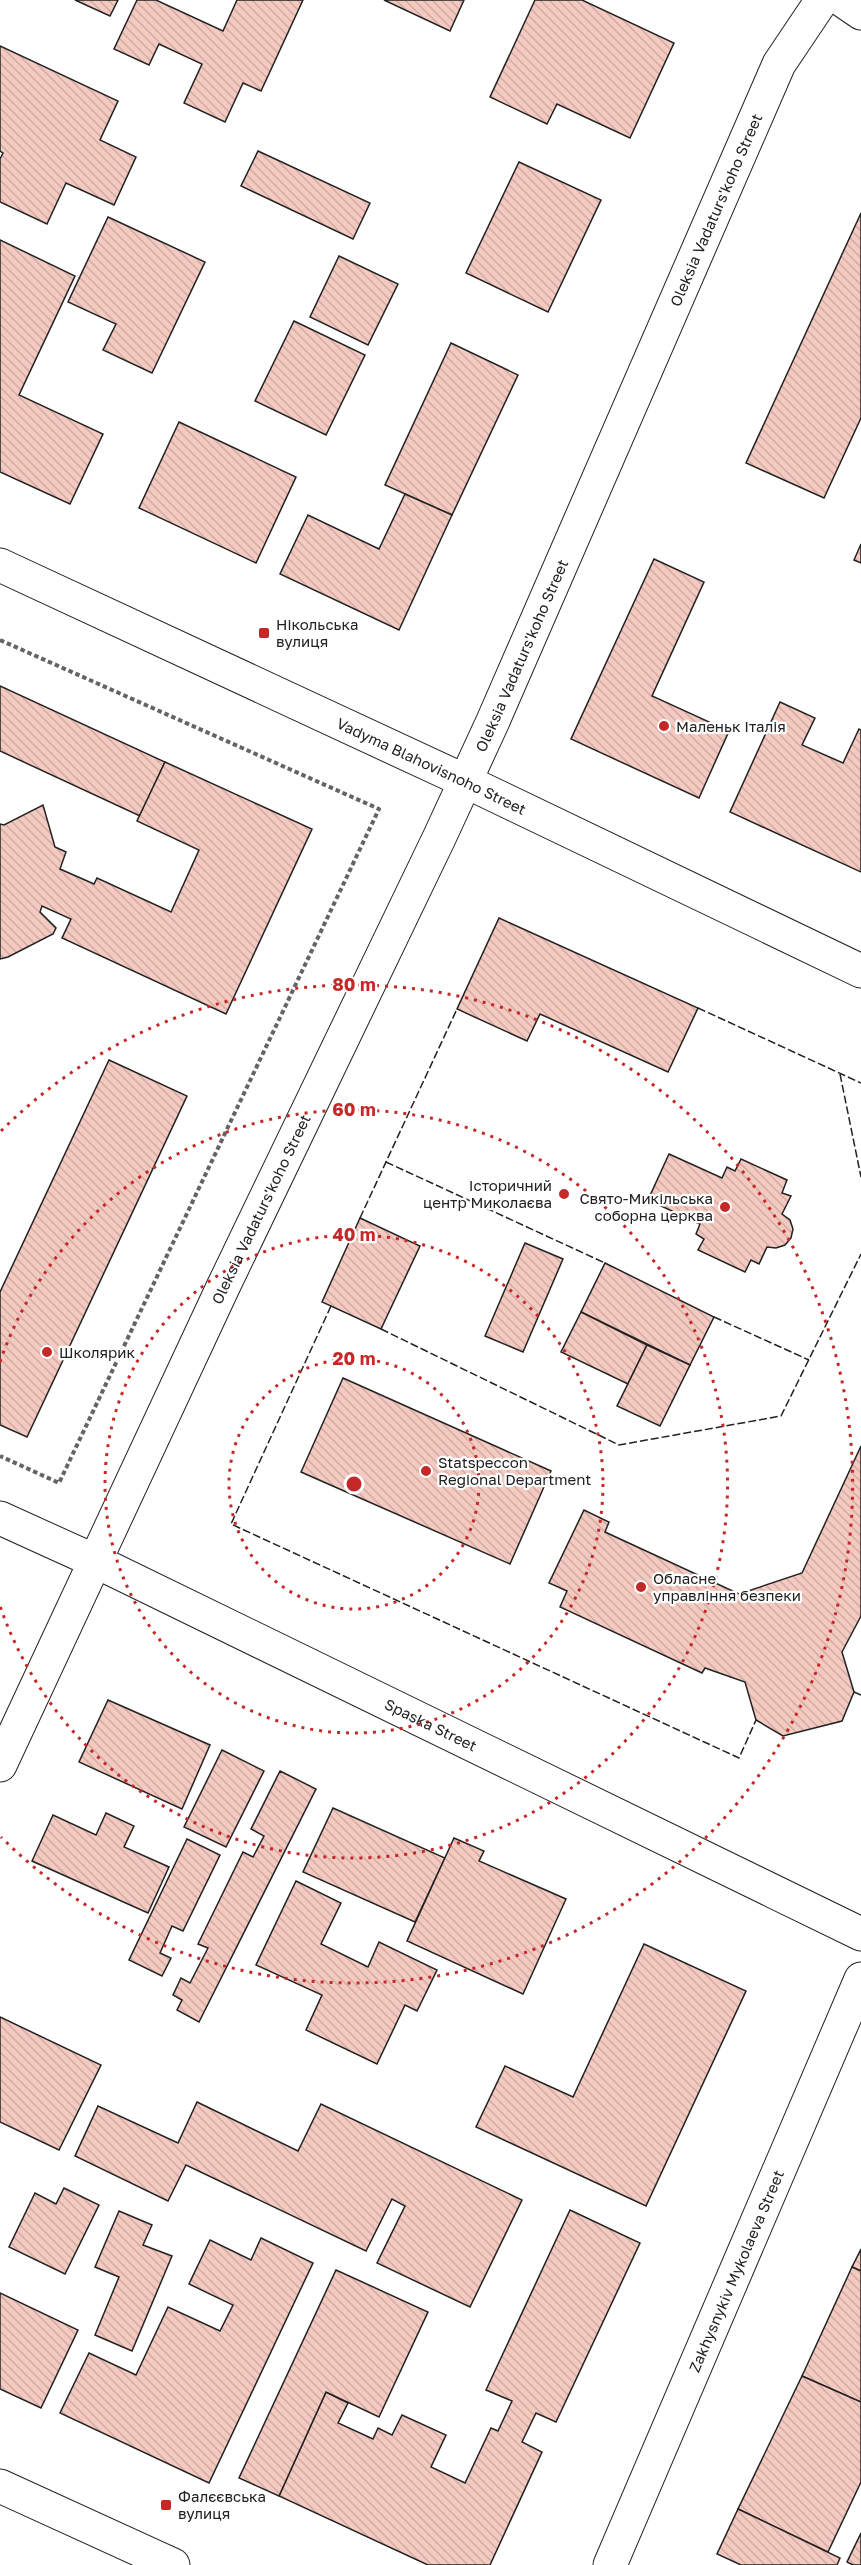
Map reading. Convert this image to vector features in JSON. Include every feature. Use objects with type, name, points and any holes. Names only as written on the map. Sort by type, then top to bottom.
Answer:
[{"type":"street","name":"Oleksia Vadaturs'koho Street","points":[[0,1765],[97,1562],[218,1298],[350,1026],[493,721],[779,64],[822,0]]},
{"type":"street","points":[[842,0],[861,13]]},
{"type":"street","name":"Vadyma Blahovisnoho Street","points":[[0,565],[465,781],[861,971]]},
{"type":"street","name":"Spaska Street","points":[[0,1518],[97,1562],[861,1934]]},
{"type":"street","name":"Zakhysnykiv Mykolaeva Street","points":[[610,2565],[861,1978]]},
{"type":"street","points":[[0,2486],[172,2565]]},
{"type":"path","points":[[0,640],[379,809],[59,1483],[0,1456]]},
{"type":"building","points":[[75,0],[118,0],[110,16]]},
{"type":"building","points":[[137,0],[156,0],[223,31],[237,0],[303,0],[261,91],[243,83],[225,122],[184,103],[202,64],[159,44],[149,65],[114,49]]},
{"type":"building","points":[[384,0],[464,0],[450,31]]},
{"type":"building","points":[[535,0],[582,0],[674,43],[630,138],[557,104],[547,124],[490,97]]},
{"type":"building","points":[[0,46],[118,101],[100,140],[136,157],[114,205],[66,183],[47,224],[0,202],[0,159],[3,153],[0,151]]},
{"type":"building","points":[[258,151],[370,203],[353,239],[241,186]]},
{"type":"building","points":[[519,162],[601,200],[548,312],[466,273]]},
{"type":"building","points":[[861,213],[861,418],[824,498],[746,463]]},
{"type":"building","points":[[108,217],[205,262],[152,373],[103,350],[116,324],[68,302]]},
{"type":"building","points":[[0,240],[75,276],[19,395],[103,434],[70,504],[0,472]]},
{"type":"building","points":[[339,256],[398,284],[368,345],[310,317]]},
{"type":"building","points":[[294,321],[365,355],[326,435],[255,401]]},
{"type":"building","points":[[451,343],[518,375],[452,515],[385,485]]},
{"type":"building","points":[[179,422],[296,477],[256,563],[139,508]]},
{"type":"building","points":[[405,494],[452,515],[399,630],[280,574],[308,515],[379,549]]},
{"type":"building","points":[[861,544],[861,563],[854,560]]},
{"type":"building","points":[[654,559],[704,582],[652,696],[729,731],[699,798],[571,739]]},
{"type":"building","points":[[0,686],[165,762],[140,816],[0,751]]},
{"type":"building","points":[[780,702],[815,718],[802,745],[843,763],[859,729],[861,730],[861,872],[730,812]]},
{"type":"building","points":[[165,762],[312,829],[226,1014],[62,938],[71,919],[42,906],[40,912],[56,928],[53,934],[0,959],[0,824],[4,825],[43,805],[55,847],[66,852],[60,869],[94,884],[97,878],[171,912],[199,850],[137,821]]},
{"type":"building","points":[[499,918],[698,1008],[668,1072],[540,1014],[527,1041],[457,1009]]},
{"type":"building","points":[[109,1060],[187,1096],[27,1437],[0,1425],[0,1292]]},
{"type":"building","name":"Свято-Микільська соборна церква","points":[[669,1154],[722,1178],[727,1167],[735,1171],[741,1159],[787,1180],[782,1193],[791,1196],[782,1214],[790,1220],[793,1229],[791,1238],[785,1245],[776,1248],[767,1247],[759,1264],[751,1260],[745,1272],[698,1250],[704,1239],[696,1234],[700,1224],[648,1200]]},
{"type":"building","points":[[360,1218],[420,1246],[381,1329],[322,1302]]},
{"type":"building","points":[[525,1243],[563,1259],[523,1352],[485,1336]]},
{"type":"building","points":[[605,1263],[714,1317],[690,1365],[581,1312]]},
{"type":"building","points":[[581,1312],[647,1345],[628,1384],[561,1352]]},
{"type":"building","points":[[647,1345],[690,1365],[660,1426],[617,1406]]},
{"type":"building","name":"Statspeccon Regional Department","points":[[343,1378],[551,1471],[510,1564],[301,1472]]},
{"type":"building","name":"Обласне управління безпеки","points":[[861,1446],[861,1616],[842,1652],[854,1692],[842,1721],[783,1736],[756,1720],[745,1682],[705,1668],[702,1673],[560,1607],[567,1591],[549,1583],[584,1510],[609,1522],[605,1532],[739,1594],[802,1573]]},
{"type":"building","points":[[108,1700],[210,1745],[182,1809],[79,1762]]},
{"type":"building","points":[[222,1750],[264,1771],[226,1847],[184,1827]]},
{"type":"building","points":[[280,1771],[316,1789],[199,2022],[177,2010],[182,2000],[173,1995],[181,1978],[190,1983],[208,1948],[198,1944],[243,1852],[253,1857],[264,1836],[251,1829]]},
{"type":"building","points":[[333,1808],[445,1858],[415,1922],[303,1872]]},
{"type":"building","points":[[106,1813],[134,1826],[124,1847],[169,1867],[148,1913],[32,1861],[53,1815],[96,1835]]},
{"type":"building","points":[[454,1838],[484,1851],[479,1861],[566,1899],[523,1994],[407,1941]]},
{"type":"building","points":[[187,1839],[220,1855],[183,1931],[172,1926],[160,1953],[171,1958],[162,1976],[129,1960]]},
{"type":"building","points":[[296,1881],[341,1903],[321,1944],[368,1967],[379,1942],[437,1970],[417,2011],[405,2005],[377,2064],[306,2030],[322,1995],[256,1965]]},
{"type":"building","points":[[644,1944],[746,1991],[646,2206],[476,2127],[505,2066],[573,2097]]},
{"type":"building","points":[[0,2017],[101,2065],[59,2150],[0,2122]]},
{"type":"building","points":[[197,2102],[298,2151],[321,2104],[522,2200],[470,2307],[377,2263],[405,2206],[392,2199],[366,2251],[186,2165],[168,2201],[75,2156],[98,2106],[178,2143]]},
{"type":"building","points":[[64,2188],[99,2205],[65,2274],[9,2247],[35,2193],[56,2204]]},
{"type":"building","points":[[570,2210],[640,2243],[556,2422],[536,2413],[522,2442],[542,2452],[490,2565],[428,2565],[279,2496],[326,2392],[348,2403],[338,2423],[373,2439],[378,2428],[392,2435],[402,2415],[446,2435],[431,2467],[465,2483],[491,2428],[498,2431],[512,2401],[486,2390]]},
{"type":"building","points":[[119,2211],[152,2225],[143,2245],[172,2256],[132,2351],[95,2335],[119,2277],[95,2267]]},
{"type":"building","points":[[261,2238],[313,2263],[209,2483],[60,2413],[89,2353],[136,2375],[168,2307],[220,2331],[233,2305],[189,2284],[210,2240],[251,2260]]},
{"type":"building","points":[[861,2249],[861,2271],[852,2267]]},
{"type":"building","points":[[852,2267],[861,2271],[861,2402],[802,2376]]},
{"type":"building","points":[[336,2270],[428,2312],[379,2417],[326,2392],[279,2496],[239,2478]]},
{"type":"building","points":[[0,2293],[78,2330],[41,2408],[0,2389]]},
{"type":"building","points":[[802,2376],[861,2402],[861,2482],[828,2552],[738,2509]]},
{"type":"building","points":[[738,2509],[840,2558],[837,2565],[741,2565],[717,2554]]},
{"type":"building","points":[[861,2533],[861,2565],[853,2565],[847,2562]]},
{"type":"fence","points":[[698,1008],[861,1083]]},
{"type":"fence","points":[[360,1218],[457,1009]]},
{"type":"fence","points":[[840,1074],[861,1177]]},
{"type":"fence","points":[[386,1162],[605,1263]]},
{"type":"fence","points":[[381,1329],[619,1445],[781,1416],[861,1254]]},
{"type":"fence","points":[[331,1306],[231,1524],[739,1758],[756,1720]]},
{"type":"fence","points":[[714,1317],[809,1360]]},
{"type":"fence","points":[[854,1692],[861,1695]]},
{"type":"place","name":"Нікольська вулиця","points":[[264,633]]},
{"type":"place","name":"Маленьк Італія","points":[[664,726]]},
{"type":"place","name":"Історичний центр Миколаєва","points":[[564,1194]]},
{"type":"place","name":"Свято-Микільська соборна церква","points":[[725,1207]]},
{"type":"place","name":"Школярик","points":[[47,1352]]},
{"type":"place","name":"Statspeccon Regional Department","points":[[426,1471]]},
{"type":"place","name":"Обласне управління безпеки","points":[[641,1587]]},
{"type":"place","name":"Фалєєвська вулиця","points":[[166,2505]]}]
